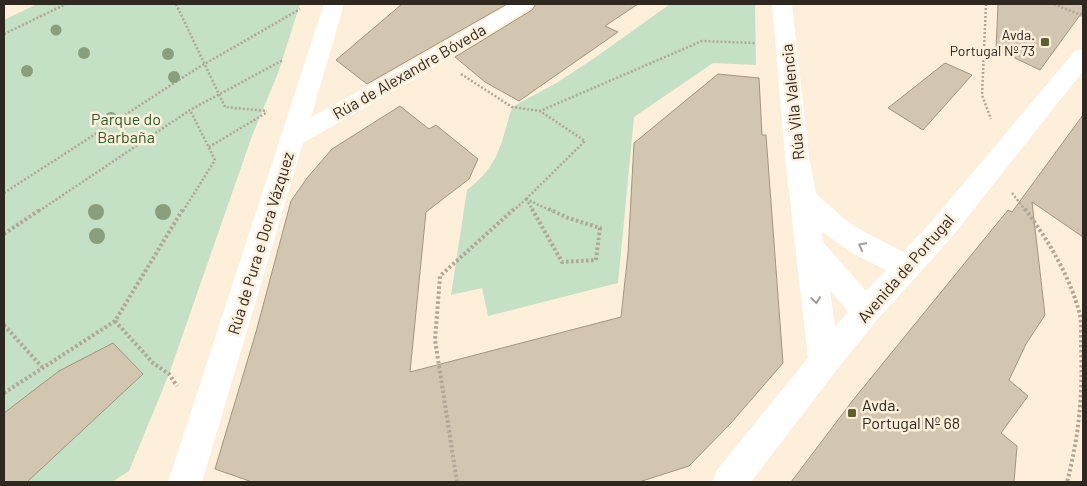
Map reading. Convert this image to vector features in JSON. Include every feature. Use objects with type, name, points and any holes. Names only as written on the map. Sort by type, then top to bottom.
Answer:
[{"type":"street","name":"Rúa de Pura e Dora Vázquez","points":[[185,482],[334,4]]},
{"type":"street","name":"Rúa de Alexandre Bóveda","points":[[294,137],[436,57],[524,4]]},
{"type":"street","name":"Rúa Vila Valencia","points":[[782,4],[797,157],[824,362]]},
{"type":"street","name":"Avenida de Portugal","points":[[729,482],[824,362],[906,266],[941,230],[1083,56]]},
{"type":"street","points":[[804,199],[825,221],[849,238],[906,266]]},
{"type":"street","points":[[810,245],[866,312]]},
{"type":"path","points":[[4,34],[66,4]]},
{"type":"path","points":[[176,4],[225,107],[269,111],[209,147]]},
{"type":"path","points":[[982,95],[986,4]]},
{"type":"path","points":[[1054,4],[1083,16]]},
{"type":"path","points":[[4,193],[196,69],[301,8]]},
{"type":"path","points":[[4,234],[190,110],[324,38]]},
{"type":"path","points":[[540,111],[702,41],[786,46]]},
{"type":"path","points":[[436,57],[512,107],[540,111],[584,141],[526,199],[440,276],[435,340],[458,482]]},
{"type":"path","points":[[4,393],[115,321],[149,262],[215,160],[190,110]]},
{"type":"path","points":[[992,168],[1038,225],[1065,273],[1079,314],[1082,362],[1080,414],[1074,458],[1067,482]]},
{"type":"path","points":[[526,199],[568,218],[600,228],[596,260],[562,262],[526,199]]},
{"type":"path","points":[[115,321],[153,364],[170,374]]},
{"type":"path","points":[[4,325],[42,367]]},
{"type":"green space","name":"Parque do Barbaña","points":[[37,4],[300,4],[278,73],[252,136],[169,374],[129,471],[112,482],[4,482],[4,20]]},
{"type":"green space","points":[[670,4],[755,4],[756,65],[713,63],[634,117],[618,283],[488,316],[482,288],[451,295],[467,190],[478,181],[493,163],[512,107],[558,82]]},
{"type":"building","points":[[402,4],[507,4],[367,84],[336,60]]},
{"type":"building","points":[[536,4],[638,4],[605,26],[618,32],[519,101],[485,82],[455,57],[532,10]]},
{"type":"building","points":[[998,4],[1083,4],[1083,11],[1040,70],[996,49]]},
{"type":"building","points":[[945,63],[972,75],[923,130],[888,108]]},
{"type":"building","points":[[718,74],[759,78],[762,135],[766,135],[783,363],[731,423],[689,466],[639,482],[252,482],[215,469],[256,332],[291,201],[307,178],[332,149],[400,106],[429,129],[436,125],[478,159],[469,179],[426,212],[410,372],[621,317],[628,253],[634,143]]},
{"type":"building","points":[[1083,115],[1083,237],[1032,202],[1045,315],[1026,344],[1009,380],[1028,396],[1001,433],[1017,446],[1014,482],[791,482],[853,400],[1008,210],[1012,212]]},
{"type":"building","points":[[113,343],[143,374],[27,482],[4,482],[4,413],[59,371]]},
{"type":"place","name":"Avda. Portugal Nº 73","points":[[1045,42]]},
{"type":"place","name":"Avda. Portugal Nº 68","points":[[852,413]]}]
